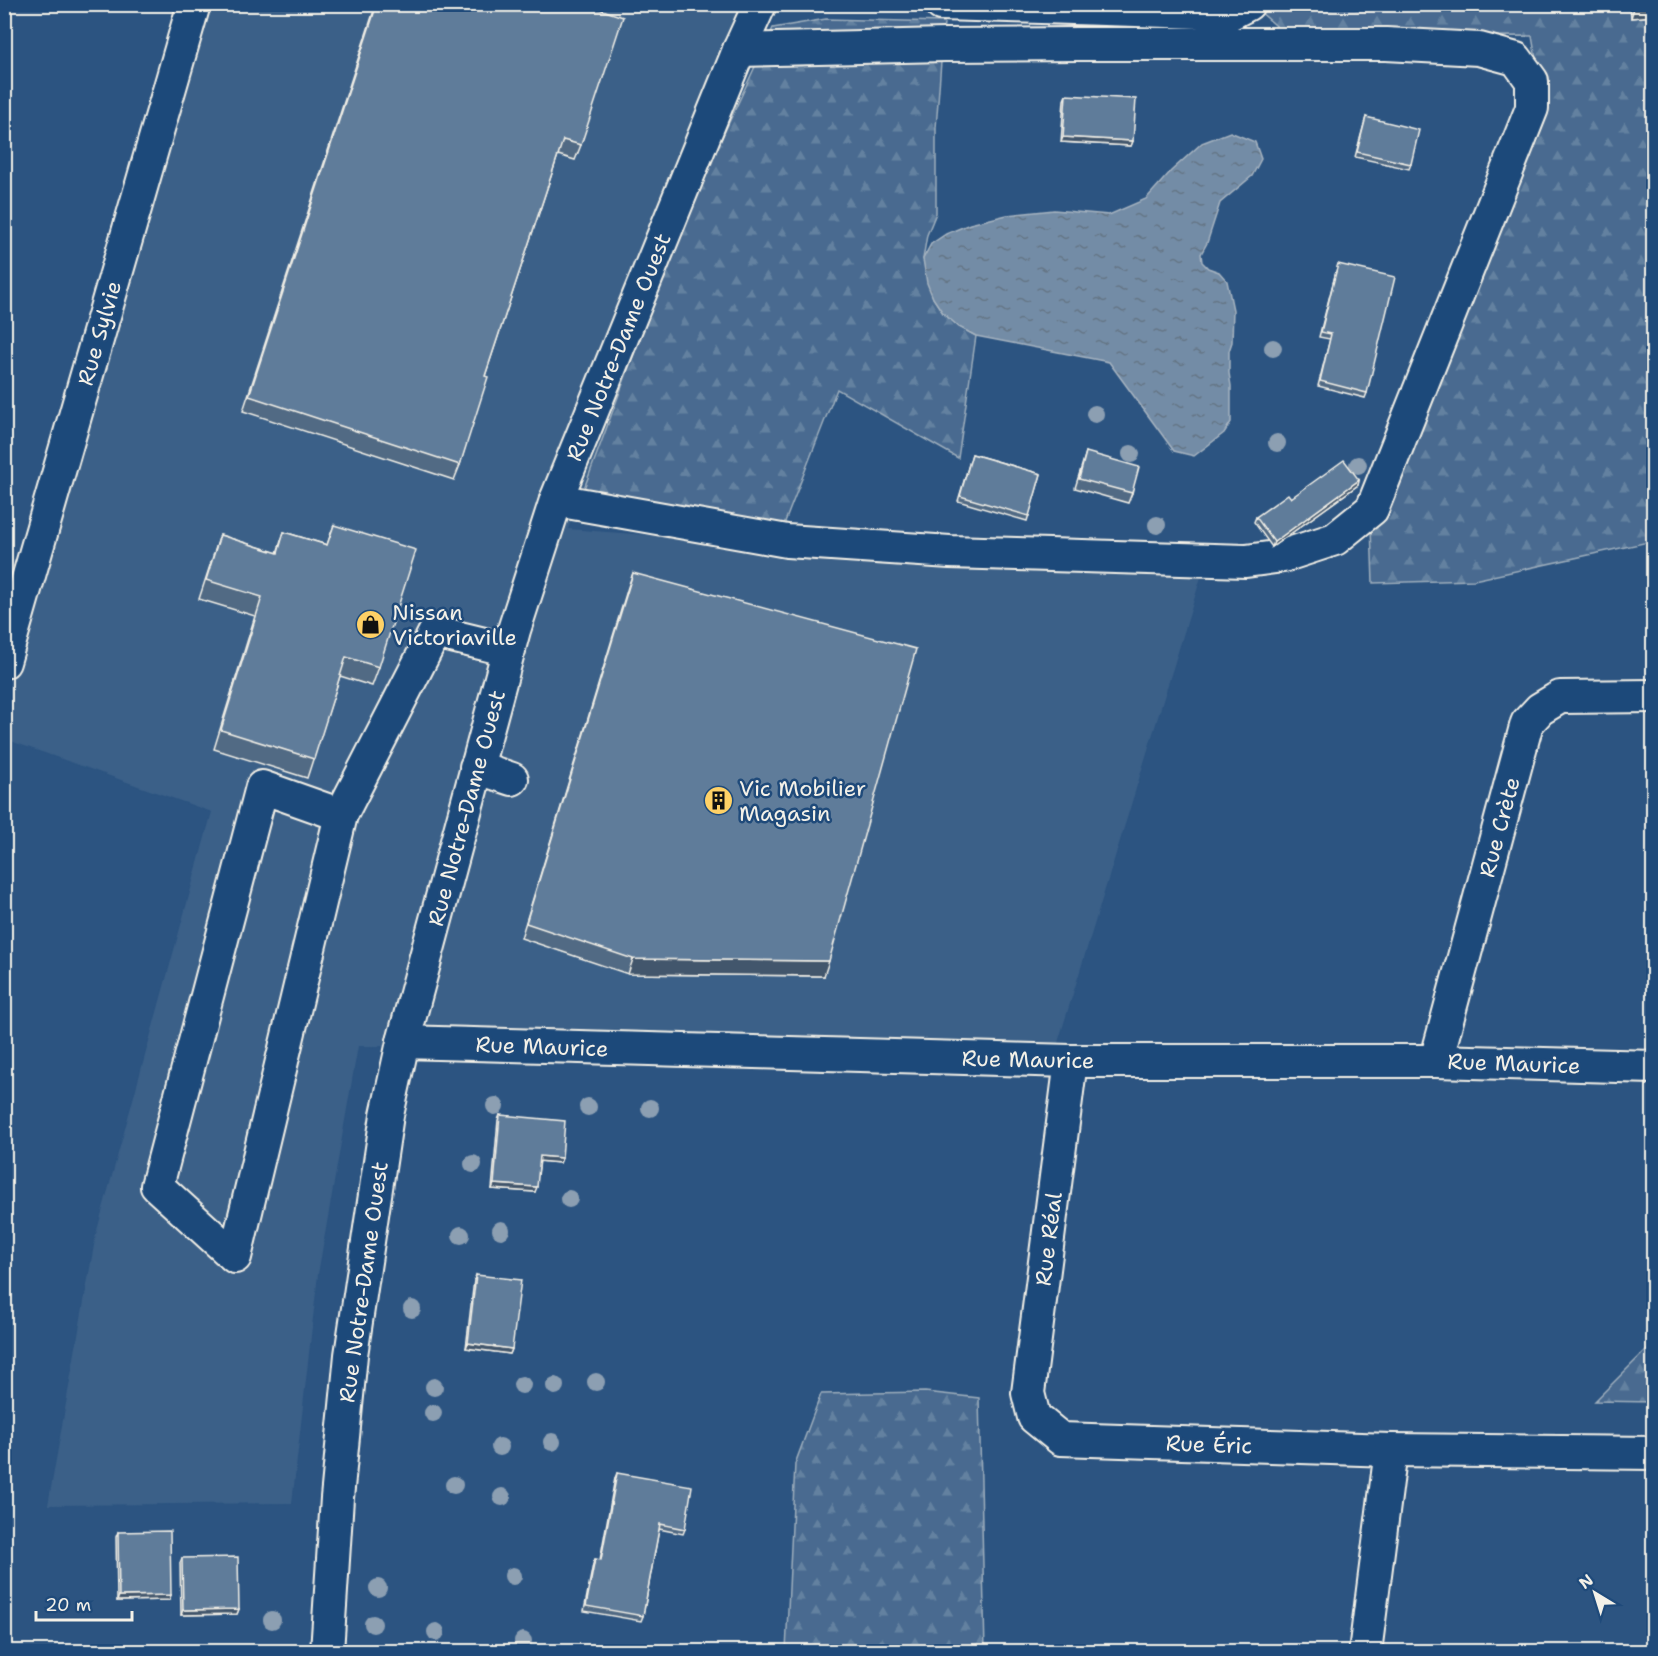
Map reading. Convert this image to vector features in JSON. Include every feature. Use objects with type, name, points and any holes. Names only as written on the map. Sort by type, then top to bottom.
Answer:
[{"type":"street","name":"Rue Sylvie","points":[[4,662],[194,4]]},
{"type":"street","name":"Rue Notre-Dame Ouest","points":[[327,1652],[337,1498],[351,1355],[387,1115],[403,1042],[509,650],[556,500],[739,50],[760,4]]},
{"type":"street","points":[[940,4],[1232,13],[1248,4]]},
{"type":"street","points":[[556,500],[787,541],[950,552],[1246,561],[1283,556],[1335,539],[1372,508],[1532,108],[1532,81],[1516,59],[1479,49],[1386,44],[1057,44],[739,50]]},
{"type":"street","points":[[341,814],[262,787],[157,1186],[235,1257],[341,814],[435,632],[509,650]]},
{"type":"street","name":"Rue Crète","points":[[1436,1061],[1527,723],[1540,709],[1560,697],[1653,696]]},
{"type":"street","points":[[476,767],[512,779]]},
{"type":"street","name":"Rue Maurice","points":[[403,1042],[1071,1061],[1436,1061],[1653,1067]]},
{"type":"street","name":"Rue Réal","points":[[1034,1417],[1028,1393],[1071,1061]]},
{"type":"street","name":"Rue Éric","points":[[1034,1417],[1061,1439],[1391,1450],[1653,1453]]},
{"type":"street","points":[[1365,1652],[1391,1450]]},
{"type":"shaded area","points":[[197,5],[772,5],[568,529],[1201,577],[1056,1049],[358,1046],[318,1274],[292,1503],[48,1505],[96,1234],[212,812],[5,739],[5,705]]},
{"type":"green space","points":[[1252,5],[1653,5],[1653,541],[1474,580],[1373,583],[1371,527],[1543,100],[1532,36],[1289,37]]},
{"type":"green space","points":[[826,19],[944,22],[936,128],[936,213],[927,235],[923,259],[933,298],[943,313],[959,327],[976,336],[958,458],[837,389],[772,555],[576,510],[685,217],[773,28]]},
{"type":"green space","points":[[1650,1346],[1653,1346],[1653,1402],[1595,1401]]},
{"type":"green space","points":[[925,1392],[979,1398],[985,1651],[786,1651],[795,1464],[821,1394]]},
{"type":"water","points":[[1230,132],[1255,142],[1261,159],[1252,176],[1220,203],[1201,254],[1202,262],[1208,268],[1219,272],[1227,281],[1233,310],[1232,342],[1229,351],[1231,422],[1224,433],[1194,456],[1174,451],[1109,362],[976,336],[959,327],[943,313],[933,298],[927,283],[923,259],[931,244],[946,234],[970,224],[1007,215],[1054,210],[1109,215],[1146,199],[1171,171],[1202,143]]},
{"type":"building","points":[[377,4],[585,4],[623,17],[581,145],[563,140],[485,376],[488,377],[460,465],[249,396]]},
{"type":"building","points":[[1634,4],[1653,4],[1653,7],[1634,8]]},
{"type":"building","points":[[1066,95],[1136,99],[1133,141],[1063,137]]},
{"type":"building","points":[[1366,117],[1419,130],[1411,164],[1357,152]]},
{"type":"building","points":[[1338,264],[1395,277],[1367,393],[1320,381],[1331,334],[1321,332]]},
{"type":"building","points":[[1086,452],[1139,467],[1132,493],[1079,479]]},
{"type":"building","points":[[972,454],[1041,474],[1029,516],[960,496]]},
{"type":"building","points":[[1344,460],[1359,480],[1274,542],[1256,517],[1288,494],[1291,498]]},
{"type":"building","points":[[334,525],[416,550],[379,667],[346,657],[314,759],[221,730],[262,597],[206,580],[220,535],[278,553],[284,532],[327,545]]},
{"type":"building","name":"Vic Mobilier Magasin","points":[[633,573],[916,649],[829,961],[633,959],[526,923]]},
{"type":"building","points":[[500,1115],[565,1121],[562,1158],[540,1156],[537,1187],[494,1184]]},
{"type":"building","points":[[476,1275],[521,1280],[512,1349],[468,1343]]},
{"type":"building","points":[[617,1473],[692,1486],[685,1529],[660,1524],[643,1616],[586,1606],[595,1559],[601,1560]]},
{"type":"building","points":[[170,1531],[171,1595],[119,1596],[118,1532]]},
{"type":"building","points":[[238,1557],[239,1609],[183,1610],[182,1558]]},
{"type":"place","name":"Nissan Victoriaville","points":[[371,625]]},
{"type":"place","name":"Vic Mobilier Magasin","points":[[718,801]]}]
